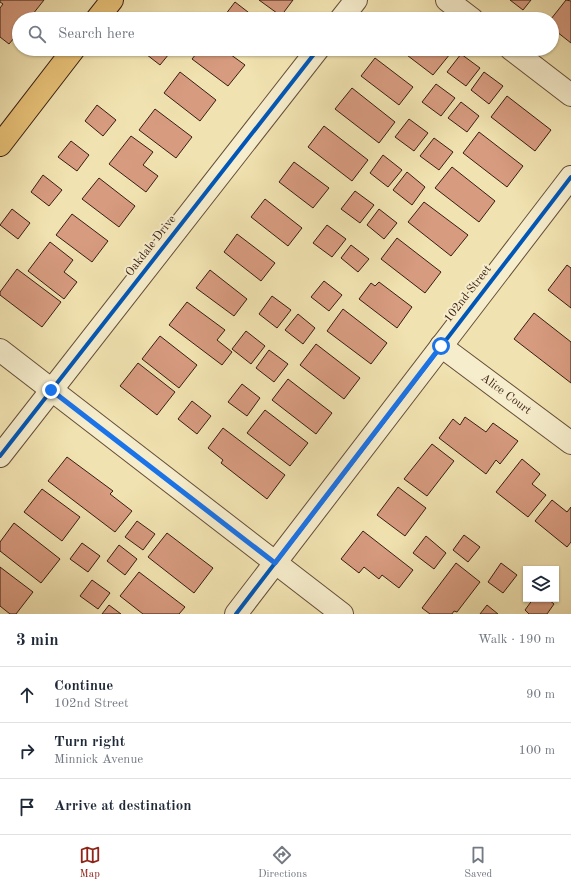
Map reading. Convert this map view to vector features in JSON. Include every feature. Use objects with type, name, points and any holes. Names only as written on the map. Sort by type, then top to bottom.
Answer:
[{"type":"main road","points":[[103,12],[112,0]]},
{"type":"main road","points":[[0,145],[69,56]]},
{"type":"street","points":[[347,12],[356,0]]},
{"type":"street","points":[[447,0],[463,12]]},
{"type":"street","name":"Oakdale Drive","points":[[0,456],[313,56]]},
{"type":"street","points":[[520,56],[571,95]]},
{"type":"street","name":"102nd Street","points":[[236,614],[571,177]]},
{"type":"street","name":"Alice Court","points":[[441,346],[571,444]]},
{"type":"street","points":[[0,350],[342,614]]},
{"type":"building","points":[[0,0],[44,0],[35,12],[12,12],[12,40],[9,44],[0,37],[0,8],[3,4]]},
{"type":"building","points":[[259,0],[293,0],[284,12],[276,12]]},
{"type":"building","points":[[510,0],[531,0],[523,10]]},
{"type":"building","points":[[566,0],[571,1],[571,43],[559,34],[559,12],[557,12]]},
{"type":"building","points":[[235,2],[248,12],[227,12]]},
{"type":"building","points":[[148,56],[167,56],[160,65]]},
{"type":"building","points":[[194,56],[233,56],[245,65],[228,86],[192,59]]},
{"type":"building","points":[[408,56],[448,56],[433,75]]},
{"type":"building","points":[[459,56],[464,56],[480,68],[466,86],[447,72]]},
{"type":"building","points":[[375,58],[413,87],[399,105],[361,76]]},
{"type":"building","points":[[180,72],[216,100],[200,121],[164,93]]},
{"type":"building","points":[[484,72],[503,86],[489,104],[471,90]]},
{"type":"building","points":[[436,84],[455,98],[441,116],[422,102]]},
{"type":"building","points":[[352,88],[395,122],[379,143],[335,109]]},
{"type":"building","points":[[507,96],[551,130],[535,151],[491,117]]},
{"type":"building","points":[[461,102],[479,116],[467,132],[448,118]]},
{"type":"building","points":[[97,105],[116,120],[103,136],[85,121]]},
{"type":"building","points":[[155,109],[192,137],[176,158],[139,130]]},
{"type":"building","points":[[409,119],[428,133],[414,151],[395,137]]},
{"type":"building","points":[[324,126],[368,160],[352,181],[308,147]]},
{"type":"building","points":[[479,132],[523,166],[507,187],[463,153]]},
{"type":"building","points":[[131,136],[153,152],[143,165],[158,176],[146,192],[109,164]]},
{"type":"building","points":[[434,138],[453,152],[439,170],[420,156]]},
{"type":"building","points":[[71,141],[89,155],[77,171],[58,157]]},
{"type":"building","points":[[383,155],[402,170],[388,187],[370,173]]},
{"type":"building","points":[[294,162],[329,188],[313,208],[279,182]]},
{"type":"building","points":[[452,167],[495,201],[479,222],[435,188]]},
{"type":"building","points":[[407,172],[425,187],[412,205],[393,190]]},
{"type":"building","points":[[43,175],[62,190],[49,206],[31,192]]},
{"type":"building","points":[[99,178],[135,206],[119,227],[82,199]]},
{"type":"building","points":[[355,191],[374,205],[360,223],[341,209]]},
{"type":"building","points":[[265,199],[302,228],[288,246],[251,217]]},
{"type":"building","points":[[424,202],[468,235],[451,256],[408,222]]},
{"type":"building","points":[[12,209],[30,223],[18,239],[0,225]]},
{"type":"building","points":[[379,209],[397,223],[384,239],[367,225]]},
{"type":"building","points":[[72,214],[108,241],[92,262],[56,235]]},
{"type":"building","points":[[327,225],[346,239],[332,257],[313,243]]},
{"type":"building","points":[[237,234],[275,263],[261,281],[224,252]]},
{"type":"building","points":[[397,238],[441,272],[425,293],[381,259]]},
{"type":"building","points":[[50,242],[73,260],[64,272],[77,282],[64,299],[28,271]]},
{"type":"building","points":[[351,245],[369,259],[358,272],[341,258]]},
{"type":"building","points":[[567,265],[571,268],[571,308],[548,290]]},
{"type":"building","points":[[17,269],[61,302],[42,327],[0,295],[0,292]]},
{"type":"building","points":[[210,270],[247,299],[234,316],[196,288]]},
{"type":"building","points":[[324,281],[342,295],[329,311],[311,297]]},
{"type":"building","points":[[379,282],[412,307],[397,328],[359,299],[371,283],[375,286]]},
{"type":"building","points":[[272,296],[291,310],[277,328],[259,314]]},
{"type":"building","points":[[187,302],[225,330],[217,340],[232,352],[222,365],[169,325]]},
{"type":"building","points":[[343,309],[387,343],[371,364],[327,331]]},
{"type":"building","points":[[534,313],[571,342],[571,383],[514,339]]},
{"type":"building","points":[[298,314],[315,328],[303,344],[285,330]]},
{"type":"building","points":[[246,331],[265,346],[251,364],[232,349]]},
{"type":"building","points":[[160,336],[197,365],[179,388],[142,359]]},
{"type":"building","points":[[316,344],[360,378],[344,399],[300,365]]},
{"type":"building","points":[[269,350],[288,364],[274,382],[256,368]]},
{"type":"building","points":[[138,363],[175,392],[157,415],[120,386]]},
{"type":"building","points":[[288,379],[332,413],[316,434],[272,400]]},
{"type":"building","points":[[242,384],[260,398],[247,416],[228,402]]},
{"type":"building","points":[[192,401],[211,416],[197,434],[178,419]]},
{"type":"building","points":[[265,410],[308,443],[290,466],[247,433]]},
{"type":"building","points":[[465,417],[486,432],[493,423],[518,441],[500,464],[496,460],[486,474],[439,438],[453,419],[460,425]]},
{"type":"building","points":[[223,428],[285,475],[267,499],[221,463],[223,460],[208,448]]},
{"type":"building","points":[[432,444],[454,461],[427,496],[404,479]]},
{"type":"building","points":[[67,457],[113,491],[110,494],[132,511],[115,532],[48,481]]},
{"type":"building","points":[[522,459],[540,474],[532,484],[546,495],[528,517],[496,492]]},
{"type":"building","points":[[398,487],[426,508],[405,536],[377,515]]},
{"type":"building","points":[[42,489],[80,517],[62,541],[24,512]]},
{"type":"building","points":[[552,500],[567,512],[571,507],[571,542],[567,547],[535,521]]},
{"type":"building","points":[[137,521],[155,534],[143,550],[125,537]]},
{"type":"building","points":[[14,523],[60,559],[41,583],[0,551],[0,542]]},
{"type":"building","points":[[363,531],[413,570],[399,588],[382,575],[379,579],[364,567],[359,573],[341,559]]},
{"type":"building","points":[[167,533],[213,568],[194,593],[148,557]]},
{"type":"building","points":[[464,535],[480,547],[468,562],[453,550]]},
{"type":"building","points":[[426,536],[446,553],[434,569],[413,553]]},
{"type":"building","points":[[82,543],[100,556],[88,572],[70,559]]},
{"type":"building","points":[[119,545],[137,559],[125,575],[107,561]]},
{"type":"building","points":[[456,563],[480,582],[457,612],[454,611],[452,614],[430,614],[422,608]]},
{"type":"building","points":[[501,563],[517,575],[503,593],[488,582]]},
{"type":"building","points":[[0,567],[33,592],[16,614],[10,614],[0,606]]},
{"type":"building","points":[[139,572],[185,607],[179,614],[143,614],[120,596]]},
{"type":"building","points":[[92,580],[110,593],[98,609],[80,596]]},
{"type":"building","points":[[531,602],[552,602],[554,604],[547,614],[529,614],[525,610]]},
{"type":"building","points":[[109,605],[121,614],[102,614]]},
{"type":"building","points":[[487,605],[498,614],[480,614]]},
{"type":"cycle path","points":[[0,456],[313,56]]},
{"type":"cycle path","points":[[236,614],[571,177]]},
{"type":"route","points":[[51,390],[275,563],[441,346]]}]
